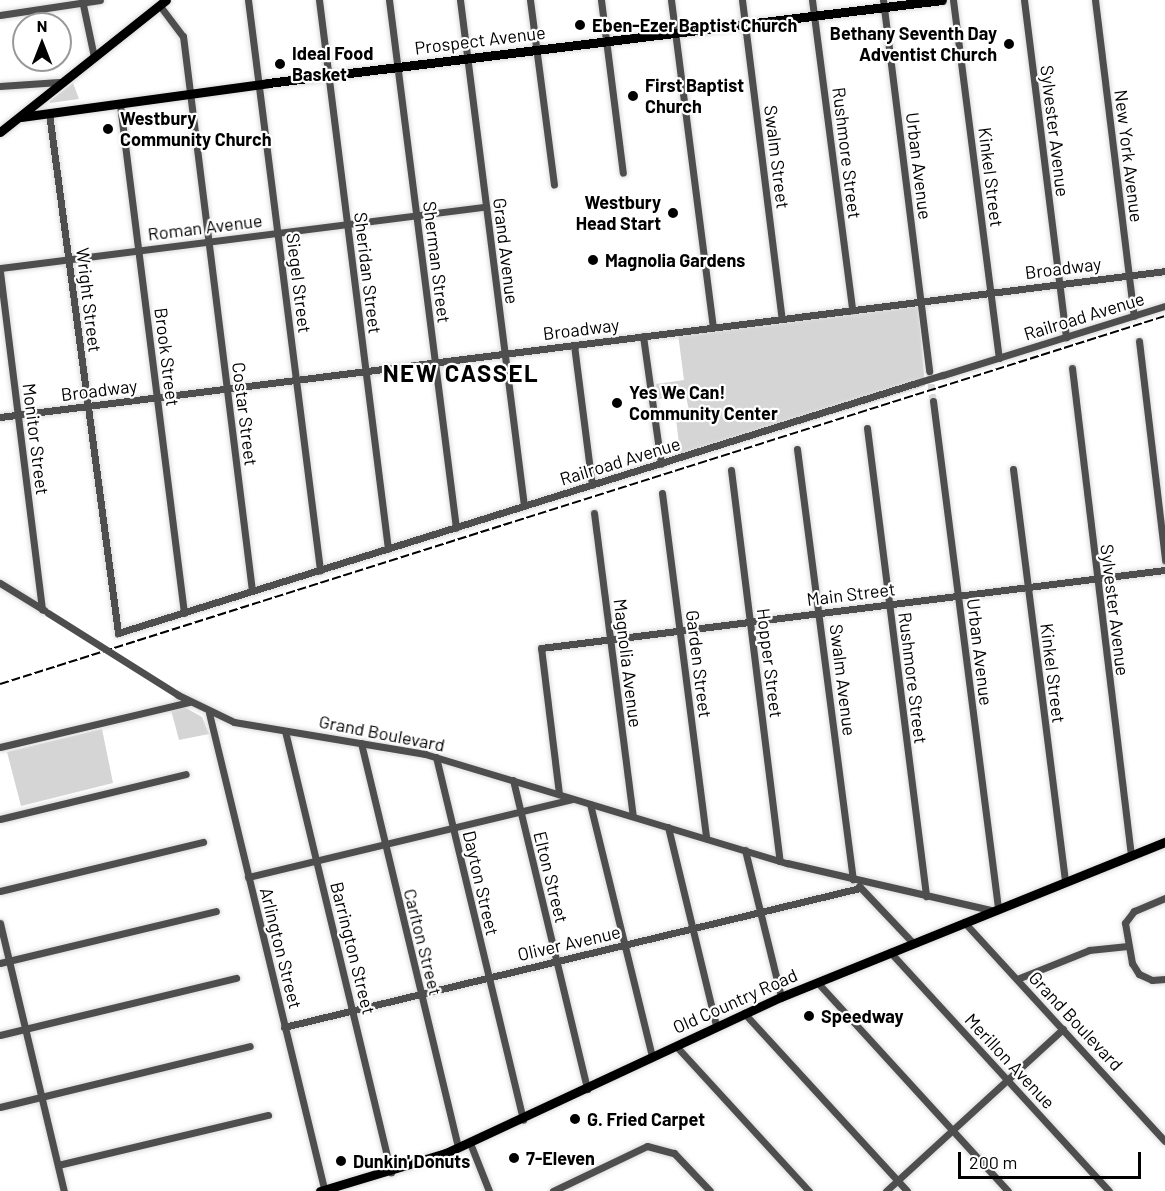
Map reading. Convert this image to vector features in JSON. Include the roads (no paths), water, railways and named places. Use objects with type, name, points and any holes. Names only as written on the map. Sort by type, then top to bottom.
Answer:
[{"type":"main road","name":"Prospect Avenue","points":[[21,117],[328,75],[814,16],[883,4],[942,0]]},
{"type":"main road","points":[[0,132],[21,117],[59,82],[163,3]]},
{"type":"main road","name":"Old Country Road","points":[[322,1191],[391,1172],[458,1148],[523,1120],[744,1013],[994,909],[1165,842]]},
{"type":"street","points":[[0,15],[100,0]]},
{"type":"street","name":"Siegel Street","points":[[248,0],[320,570]]},
{"type":"street","name":"Sheridan Street","points":[[319,0],[388,549]]},
{"type":"street","name":"Sherman Street","points":[[389,0],[456,528]]},
{"type":"street","name":"Grand Avenue","points":[[460,0],[524,506]]},
{"type":"street","points":[[530,0],[554,184]]},
{"type":"street","points":[[601,0],[623,173]]},
{"type":"street","points":[[671,0],[713,327]]},
{"type":"street","name":"Swalm Street","points":[[742,0],[782,319]]},
{"type":"street","name":"Rushmore Street","points":[[812,0],[852,310]]},
{"type":"street","name":"Kinkel Street","points":[[953,0],[999,358]]},
{"type":"street","name":"Sylvester Avenue","points":[[1024,0],[1066,337]]},
{"type":"street","name":"New York Avenue","points":[[1095,0],[1134,316]]},
{"type":"street","points":[[82,1],[94,57]]},
{"type":"street","name":"Costar Street","points":[[163,3],[183,36],[252,591]]},
{"type":"street","name":"Urban Avenue","points":[[883,4],[930,371]]},
{"type":"street","points":[[0,86],[59,82]]},
{"type":"street","name":"Brook Street","points":[[120,105],[184,613]]},
{"type":"street","name":"Wright Street","points":[[49,113],[118,633]]},
{"type":"street","name":"Roman Avenue","points":[[0,270],[138,250],[486,207]]},
{"type":"street","name":"Monitor Street","points":[[0,270],[45,611]]},
{"type":"street","name":"Broadway","points":[[0,417],[1165,271]]},
{"type":"street","name":"Railroad Avenue","points":[[118,633],[1165,306]]},
{"type":"street","points":[[643,336],[661,464]]},
{"type":"street","points":[[1139,341],[1165,560]]},
{"type":"street","points":[[574,345],[592,485]]},
{"type":"street","name":"Sylvester Avenue","points":[[1072,368],[1131,855]]},
{"type":"street","name":"Urban Avenue","points":[[933,401],[994,909]]},
{"type":"street","name":"Rushmore Street","points":[[867,428],[926,896]]},
{"type":"street","name":"Swalm Avenue","points":[[797,449],[853,879]]},
{"type":"street","name":"Kinkel Street","points":[[1013,469],[1065,882]]},
{"type":"street","name":"Hopper Street","points":[[731,470],[780,861]]},
{"type":"street","name":"Garden Street","points":[[662,493],[706,838]]},
{"type":"street","name":"Magnolia Avenue","points":[[594,513],[633,816]]},
{"type":"street","name":"Main Street","points":[[559,794],[541,648],[1165,570]]},
{"type":"street","name":"Grand Boulevard","points":[[0,583],[189,702],[208,713],[234,722],[436,758],[780,861],[926,896],[994,909]]},
{"type":"street","points":[[0,747],[189,702]]},
{"type":"street","name":"Arlington Street","points":[[208,713],[322,1191]]},
{"type":"street","name":"Barrington Street","points":[[285,731],[391,1172]]},
{"type":"street","name":"Carlton Street","points":[[361,743],[458,1148]]},
{"type":"street","name":"Dayton Street","points":[[436,758],[523,1120]]},
{"type":"street","points":[[0,819],[186,774]]},
{"type":"street","name":"Elton Street","points":[[513,780],[587,1089]]},
{"type":"street","points":[[248,877],[574,798]]},
{"type":"street","points":[[590,804],[652,1057]]},
{"type":"street","points":[[668,827],[716,1026]]},
{"type":"street","points":[[0,891],[203,842]]},
{"type":"street","points":[[746,850],[781,997]]},
{"type":"street","points":[[853,879],[913,943]]},
{"type":"street","name":"Oliver Avenue","points":[[284,1027],[860,888]]},
{"type":"street","points":[[1165,898],[1128,917],[1128,946],[1139,974],[1152,981],[1165,979]]},
{"type":"street","points":[[0,963],[216,911]]},
{"type":"street","name":"Grand Boulevard","points":[[964,922],[1165,1140]]},
{"type":"street","points":[[0,923],[64,1191]]},
{"type":"street","points":[[1017,979],[1089,950],[1128,946]]},
{"type":"street","name":"Merillon Avenue","points":[[890,952],[1109,1191]]},
{"type":"street","points":[[0,1035],[237,978]]},
{"type":"street","points":[[817,982],[1008,1191]]},
{"type":"street","points":[[744,1013],[908,1191]]},
{"type":"street","points":[[886,1191],[1063,1029]]},
{"type":"street","points":[[0,1107],[250,1046]]},
{"type":"street","points":[[676,1046],[809,1191]]},
{"type":"street","points":[[58,1165],[268,1115]]},
{"type":"street","points":[[470,1143],[489,1191]]},
{"type":"street","points":[[553,1191],[641,1148],[662,1147],[674,1153],[708,1191]]},
{"type":"tunnel","points":[[930,373],[933,401]]},
{"type":"railway","points":[[0,684],[1165,316]]},
{"type":"place","name":"Eben-Ezer Baptist Church","points":[[580,25]]},
{"type":"place","name":"Bethany Seventh Day Adventist Church","points":[[1009,44]]},
{"type":"place","name":"Ideal Food Basket","points":[[280,64]]},
{"type":"place","name":"First Baptist Church","points":[[633,96]]},
{"type":"place","name":"Westbury Community Church","points":[[108,129]]},
{"type":"place","name":"Westbury Head Start","points":[[673,213]]},
{"type":"place","name":"Magnolia Gardens","points":[[593,260]]},
{"type":"place","name":"Yes We Can! Community Center","points":[[617,403]]},
{"type":"place","name":"Speedway","points":[[809,1016]]},
{"type":"place","name":"G. Fried Carpet","points":[[575,1119]]},
{"type":"place","name":"7-Eleven","points":[[514,1158]]},
{"type":"place","name":"Dunkin' Donuts","points":[[341,1161]]},
{"type":"district","name":"NEW CASSEL","points":[[461,373]]}]
